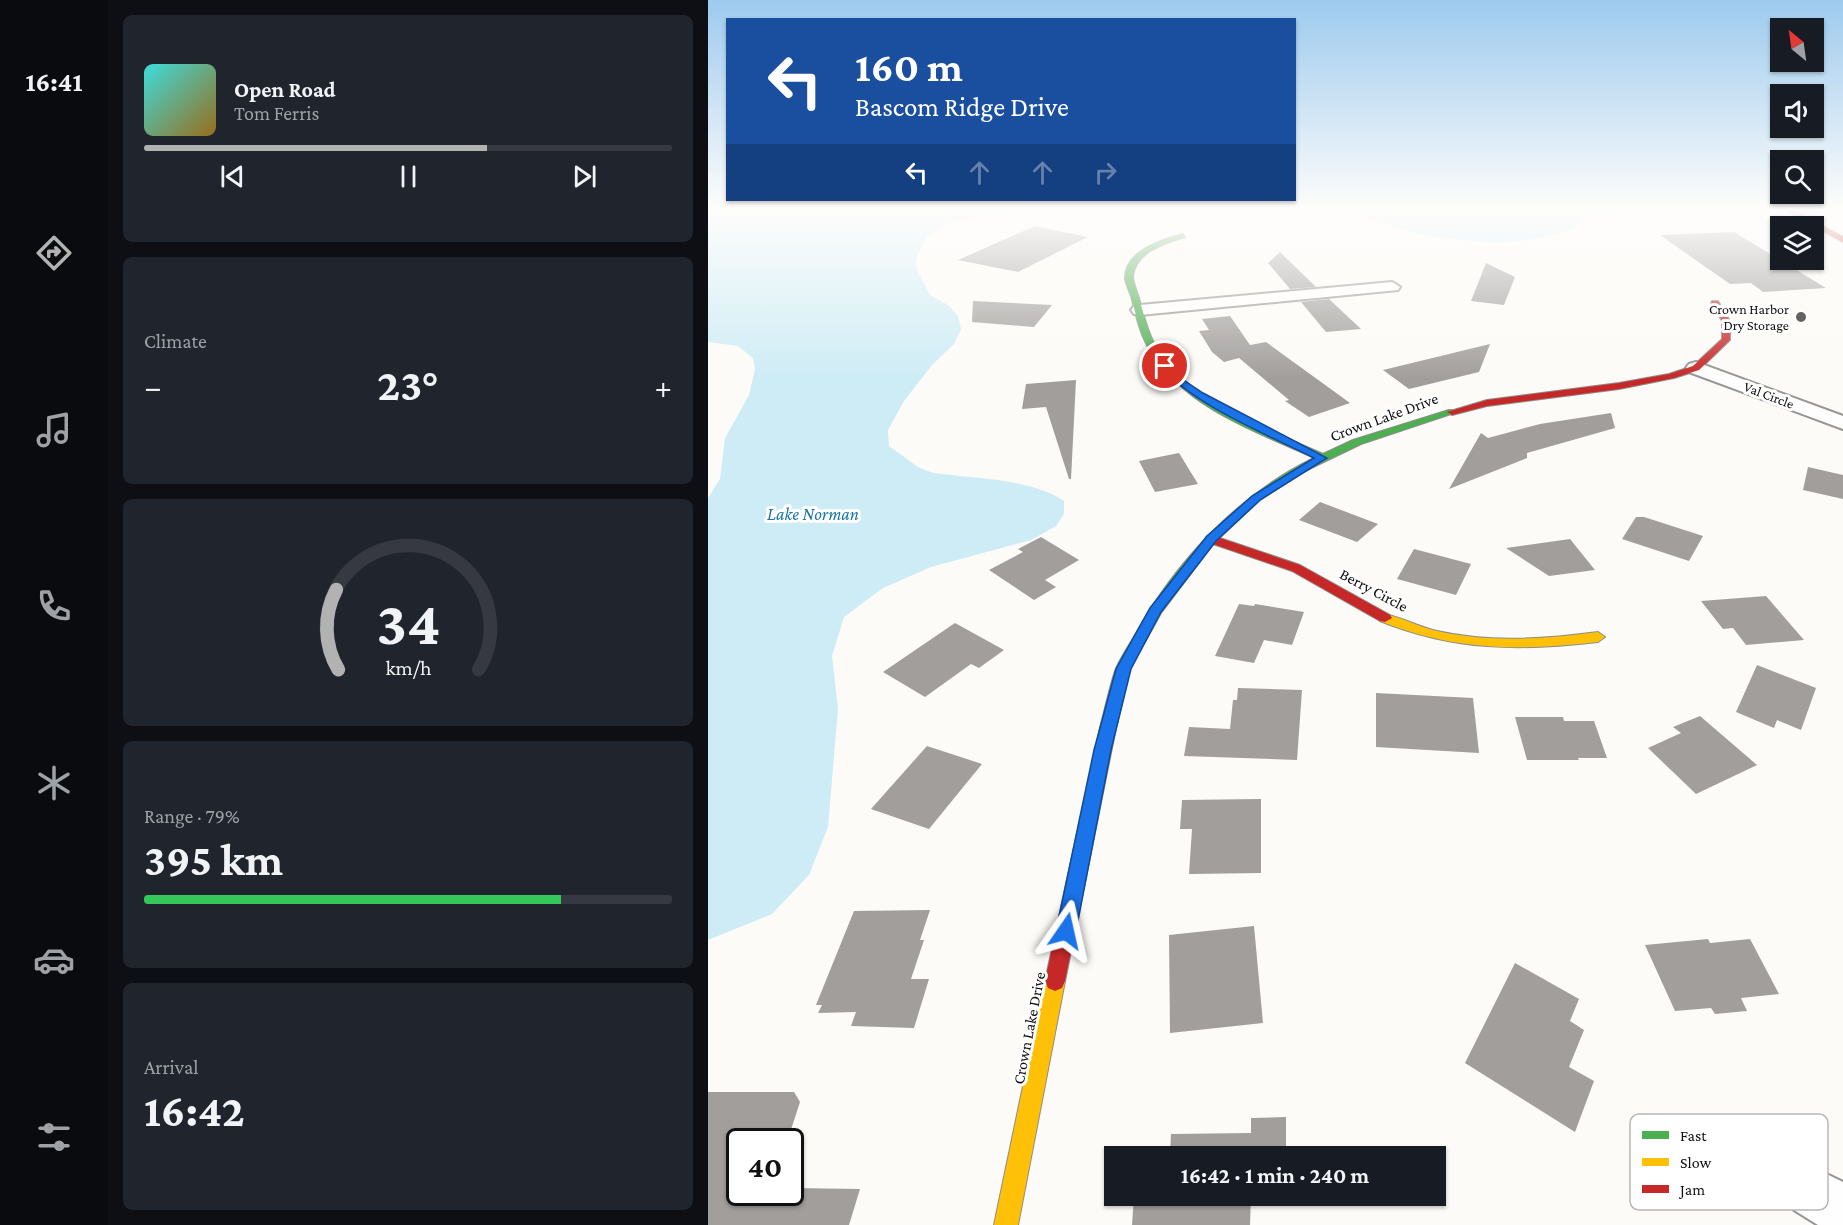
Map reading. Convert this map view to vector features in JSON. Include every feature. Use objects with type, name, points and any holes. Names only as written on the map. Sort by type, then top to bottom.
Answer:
[{"type":"main road","points":[[1132,264],[1129,270],[1155,353],[1176,379],[1200,396],[1322,458]]},
{"type":"main road","name":"Crown Lake Drive","points":[[1006,1225],[1102,750],[1124,669],[1155,611],[1211,539],[1256,498],[1322,458],[1386,431],[1452,411],[1487,403],[1645,382],[1696,368],[1726,340],[1726,321],[1715,303]]},
{"type":"main road","name":"Berry Circle","points":[[1211,539],[1286,565],[1322,581],[1355,602],[1392,621],[1430,634],[1473,642],[1516,646],[1554,644],[1598,637]]},
{"type":"street","points":[[1140,310],[1392,286]]},
{"type":"street","name":"Val Circle","points":[[1696,368],[1843,423]]},
{"type":"water","name":"Lake Norman","points":[[708,264],[915,264],[930,295],[948,305],[958,316],[961,329],[954,344],[932,365],[904,401],[888,430],[889,446],[918,467],[933,473],[1001,481],[1036,488],[1064,501],[1064,514],[1056,526],[1031,540],[931,567],[883,588],[844,617],[832,656],[838,709],[828,827],[809,875],[772,914],[708,940],[708,498],[720,479],[725,438],[749,395],[755,369],[753,358],[738,346],[708,342]]},
{"type":"building","points":[[979,264],[1034,264],[1018,272]]},
{"type":"building","points":[[1269,264],[1293,264],[1316,287],[1290,289]]},
{"type":"building","points":[[1486,264],[1515,277],[1504,305],[1471,301]]},
{"type":"building","points":[[1702,264],[1770,264],[1770,270],[1796,270],[1826,288],[1763,292],[1751,283],[1730,284]]},
{"type":"building","points":[[1329,299],[1361,329],[1326,332],[1301,302]]},
{"type":"building","points":[[973,301],[1052,305],[1034,327],[972,322]]},
{"type":"building","points":[[1230,316],[1250,345],[1266,342],[1350,403],[1309,417],[1285,401],[1289,400],[1239,358],[1224,362],[1212,352],[1199,331],[1209,330],[1202,319]]},
{"type":"building","points":[[1490,344],[1479,372],[1409,389],[1383,370]]},
{"type":"building","points":[[1076,380],[1071,479],[1069,479],[1046,407],[1022,409],[1026,384]]},
{"type":"building","points":[[1611,413],[1615,428],[1527,453],[1527,458],[1449,489],[1481,433],[1488,438],[1540,424]]},
{"type":"building","points":[[1179,453],[1198,484],[1155,492],[1139,461]]},
{"type":"building","points":[[1808,467],[1843,475],[1843,499],[1803,490]]},
{"type":"building","points":[[1320,502],[1378,524],[1357,542],[1299,520]]},
{"type":"building","points":[[1636,517],[1644,517],[1703,536],[1689,561],[1622,539]]},
{"type":"building","points":[[1041,537],[1079,560],[1045,580],[1056,587],[1034,600],[989,570],[1023,552],[1018,549]]},
{"type":"building","points":[[1570,539],[1595,570],[1549,576],[1506,548]]},
{"type":"building","points":[[1414,549],[1471,564],[1456,595],[1397,579]]},
{"type":"building","points":[[1766,596],[1804,640],[1746,645],[1733,628],[1723,629],[1701,601]]},
{"type":"building","points":[[1239,604],[1254,606],[1255,604],[1304,612],[1292,645],[1264,640],[1254,663],[1215,656]]},
{"type":"building","points":[[955,623],[1004,650],[979,668],[971,664],[925,697],[883,672]]},
{"type":"building","points":[[1757,665],[1816,688],[1801,730],[1777,720],[1774,728],[1736,712]]},
{"type":"building","points":[[1238,688],[1302,690],[1297,760],[1184,756],[1189,727],[1230,729],[1233,700],[1237,700]]},
{"type":"building","points":[[1376,693],[1473,698],[1479,753],[1376,747]]},
{"type":"building","points":[[1700,716],[1757,765],[1696,794],[1648,748],[1681,733],[1673,727]]},
{"type":"building","points":[[1515,717],[1563,717],[1564,721],[1594,721],[1607,758],[1527,760]]},
{"type":"building","points":[[927,746],[982,764],[929,829],[871,809]]},
{"type":"building","points":[[1261,799],[1261,873],[1189,874],[1192,829],[1180,829],[1182,800]]},
{"type":"building","points":[[930,910],[920,940],[924,940],[911,979],[929,979],[914,1028],[851,1026],[856,1012],[818,1013],[822,1005],[816,1005],[854,911]]},
{"type":"building","points":[[1254,926],[1263,1023],[1170,1033],[1169,935]]},
{"type":"building","points":[[1708,939],[1710,943],[1750,939],[1779,994],[1741,998],[1747,1011],[1715,1014],[1711,1008],[1675,1011],[1645,945]]},
{"type":"building","points":[[1515,963],[1579,999],[1570,1021],[1584,1030],[1569,1067],[1594,1081],[1575,1132],[1465,1063]]},
{"type":"building","points":[[708,1092],[794,1092],[800,1102],[792,1128],[726,1128],[726,1206],[804,1206],[804,1188],[860,1189],[849,1225],[708,1225]]},
{"type":"building","points":[[1286,1117],[1286,1146],[1170,1146],[1171,1134],[1251,1133],[1251,1118]]},
{"type":"building","points":[[1133,1206],[1251,1206],[1250,1225],[1132,1225]]},
{"type":"traffic: fast","points":[[1134,264],[1129,278],[1143,326],[1150,344],[1169,370],[1187,387],[1231,415],[1322,458]]},
{"type":"traffic: fast","points":[[1108,728],[1123,669],[1155,611],[1211,539],[1256,498],[1301,469],[1357,442],[1452,412]]},
{"type":"traffic: slow","points":[[1385,618],[1437,635],[1490,643],[1543,643],[1598,637]]},
{"type":"traffic: slow","points":[[1006,1225],[1055,981]]},
{"type":"traffic: jam","points":[[1452,412],[1487,403],[1619,386],[1671,376],[1696,368],[1726,340],[1726,321],[1715,303]]},
{"type":"traffic: jam","points":[[1211,539],[1296,568],[1385,618]]},
{"type":"traffic: jam","points":[[1055,981],[1108,728]]},
{"type":"place","name":"Crown Harbor Dry Storage","points":[[1801,317]]},
{"type":"route","points":[[1066,931],[1102,750],[1124,669],[1155,611],[1211,539],[1231,519],[1256,498],[1322,458],[1200,396],[1176,379],[1165,366]]}]
